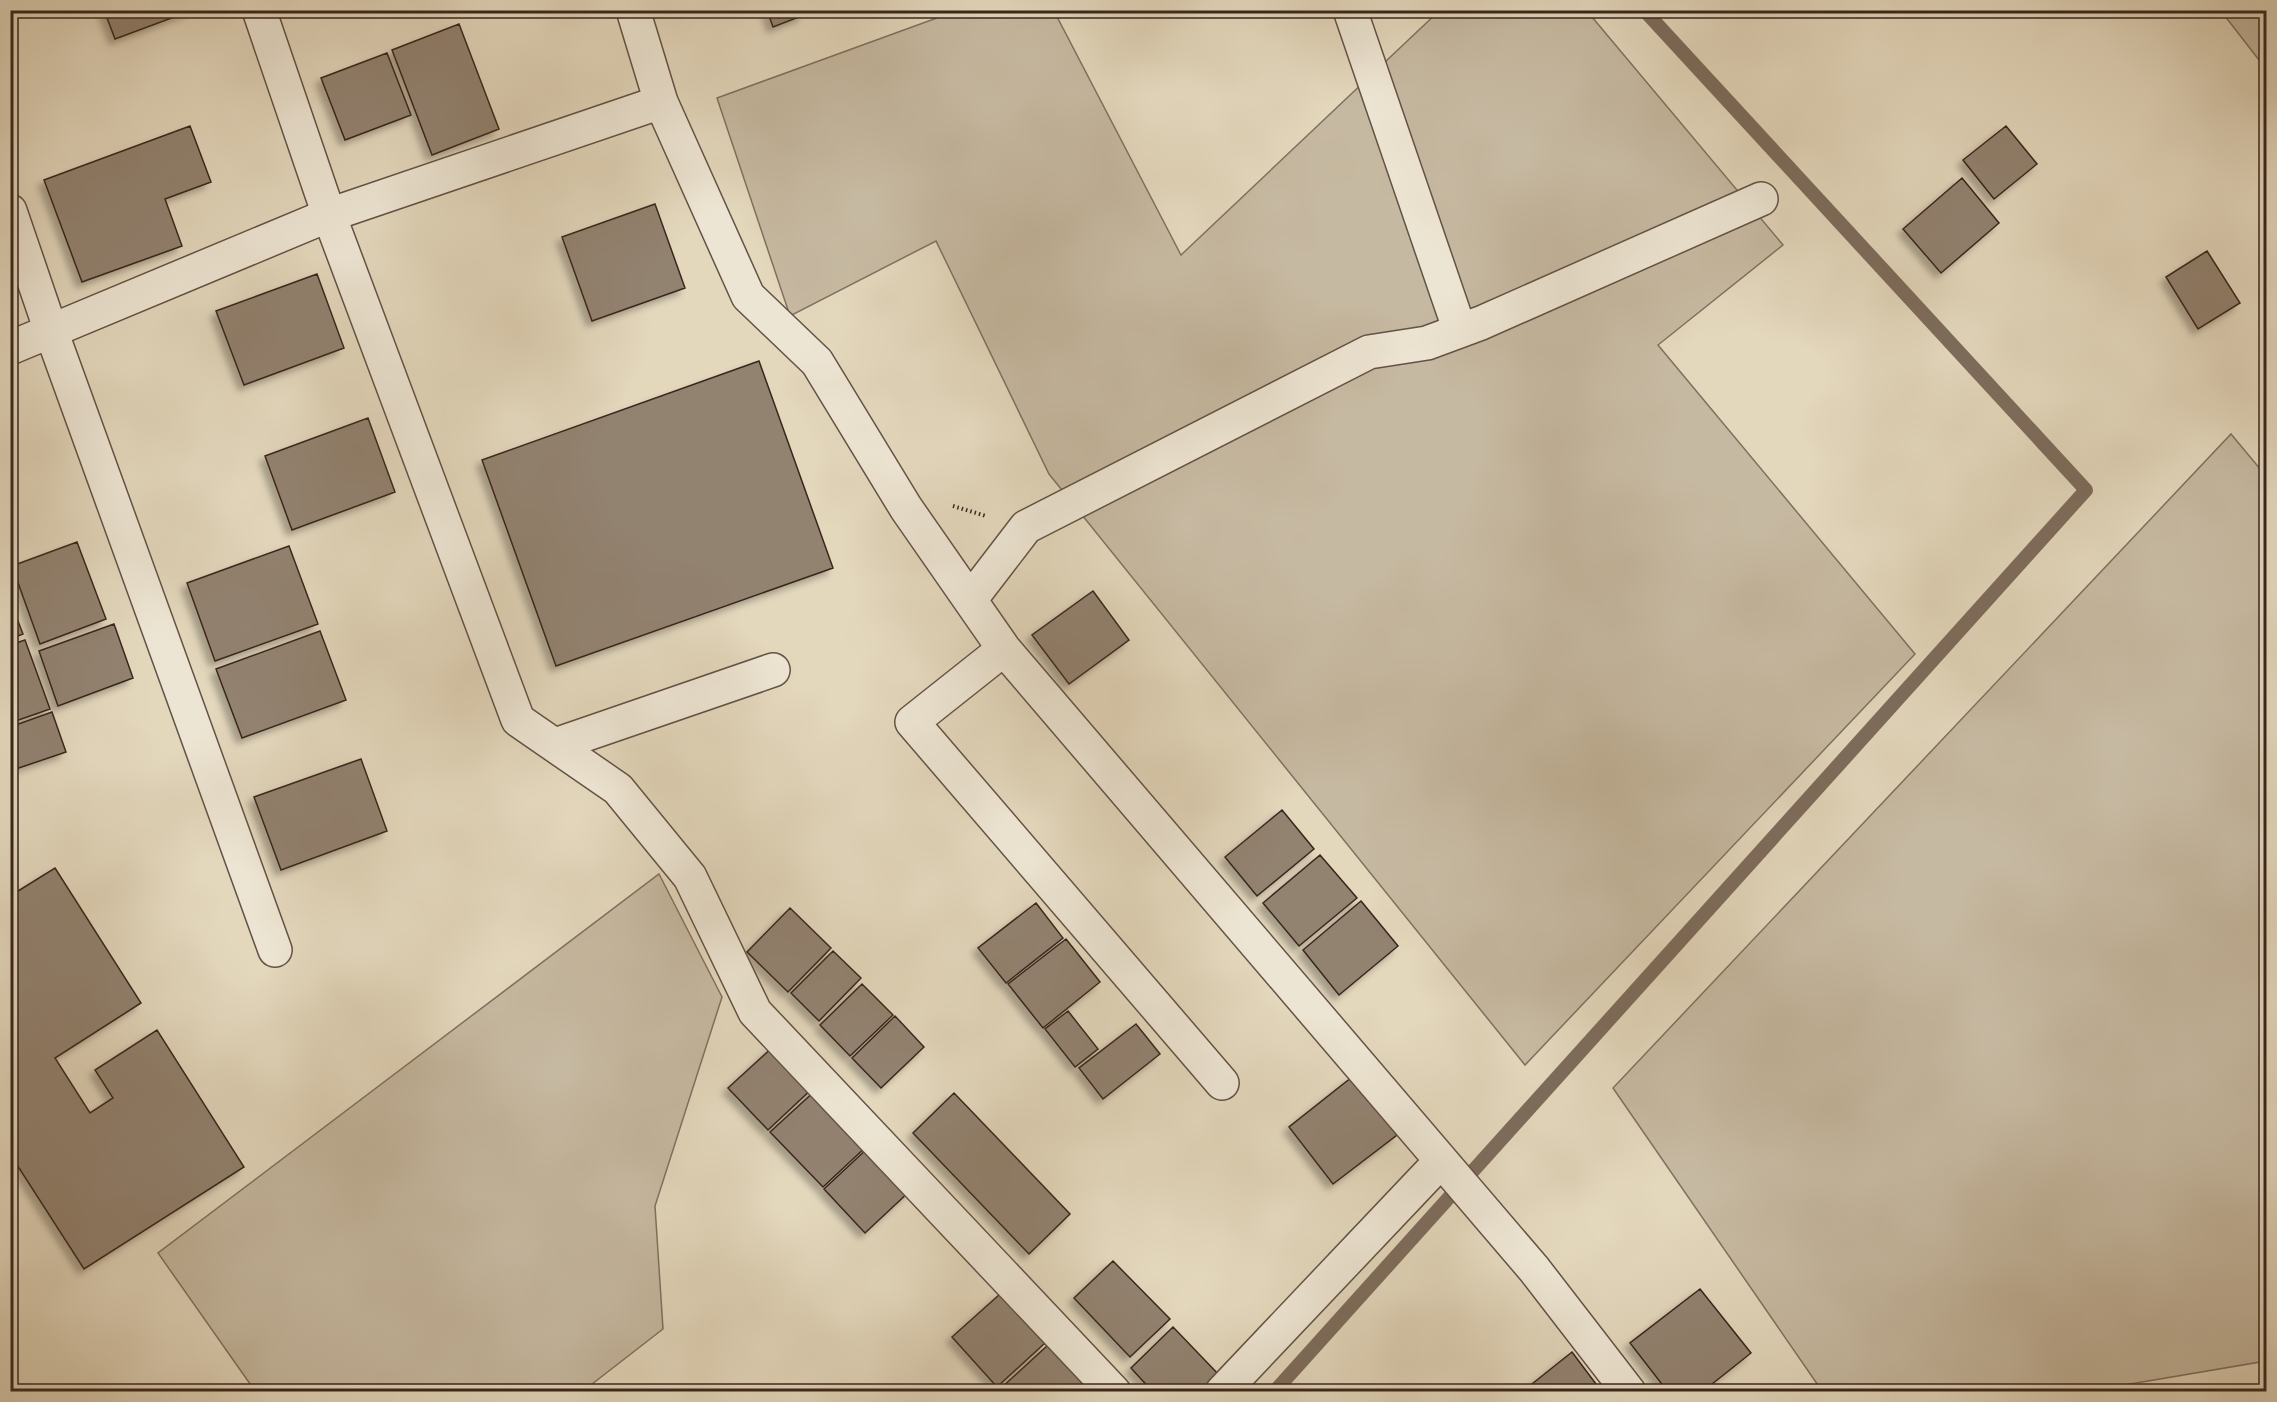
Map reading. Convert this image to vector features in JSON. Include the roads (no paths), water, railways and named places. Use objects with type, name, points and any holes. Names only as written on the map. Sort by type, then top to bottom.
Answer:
[{"type":"street","points":[[259,10],[329,215],[518,720],[618,789],[690,877],[755,1012],[1114,1392]]},
{"type":"street","points":[[633,10],[661,102],[748,296],[817,362],[895,490],[1004,649],[1511,1244],[1629,1392]]},
{"type":"street","points":[[1350,10],[1460,331]]},
{"type":"street","points":[[10,348],[329,215],[661,102]]},
{"type":"street","points":[[970,600],[1026,527],[1369,352],[1427,342],[1460,331],[1761,200]]},
{"type":"street","points":[[10,211],[51,331],[275,950]]},
{"type":"street","points":[[1004,649],[912,722],[1222,1083]]},
{"type":"street","points":[[555,745],[773,670]]},
{"type":"street","points":[[1222,1392],[1440,1162]]},
{"type":"waterway","points":[[1274,1392],[2086,490],[1644,10]]}]
